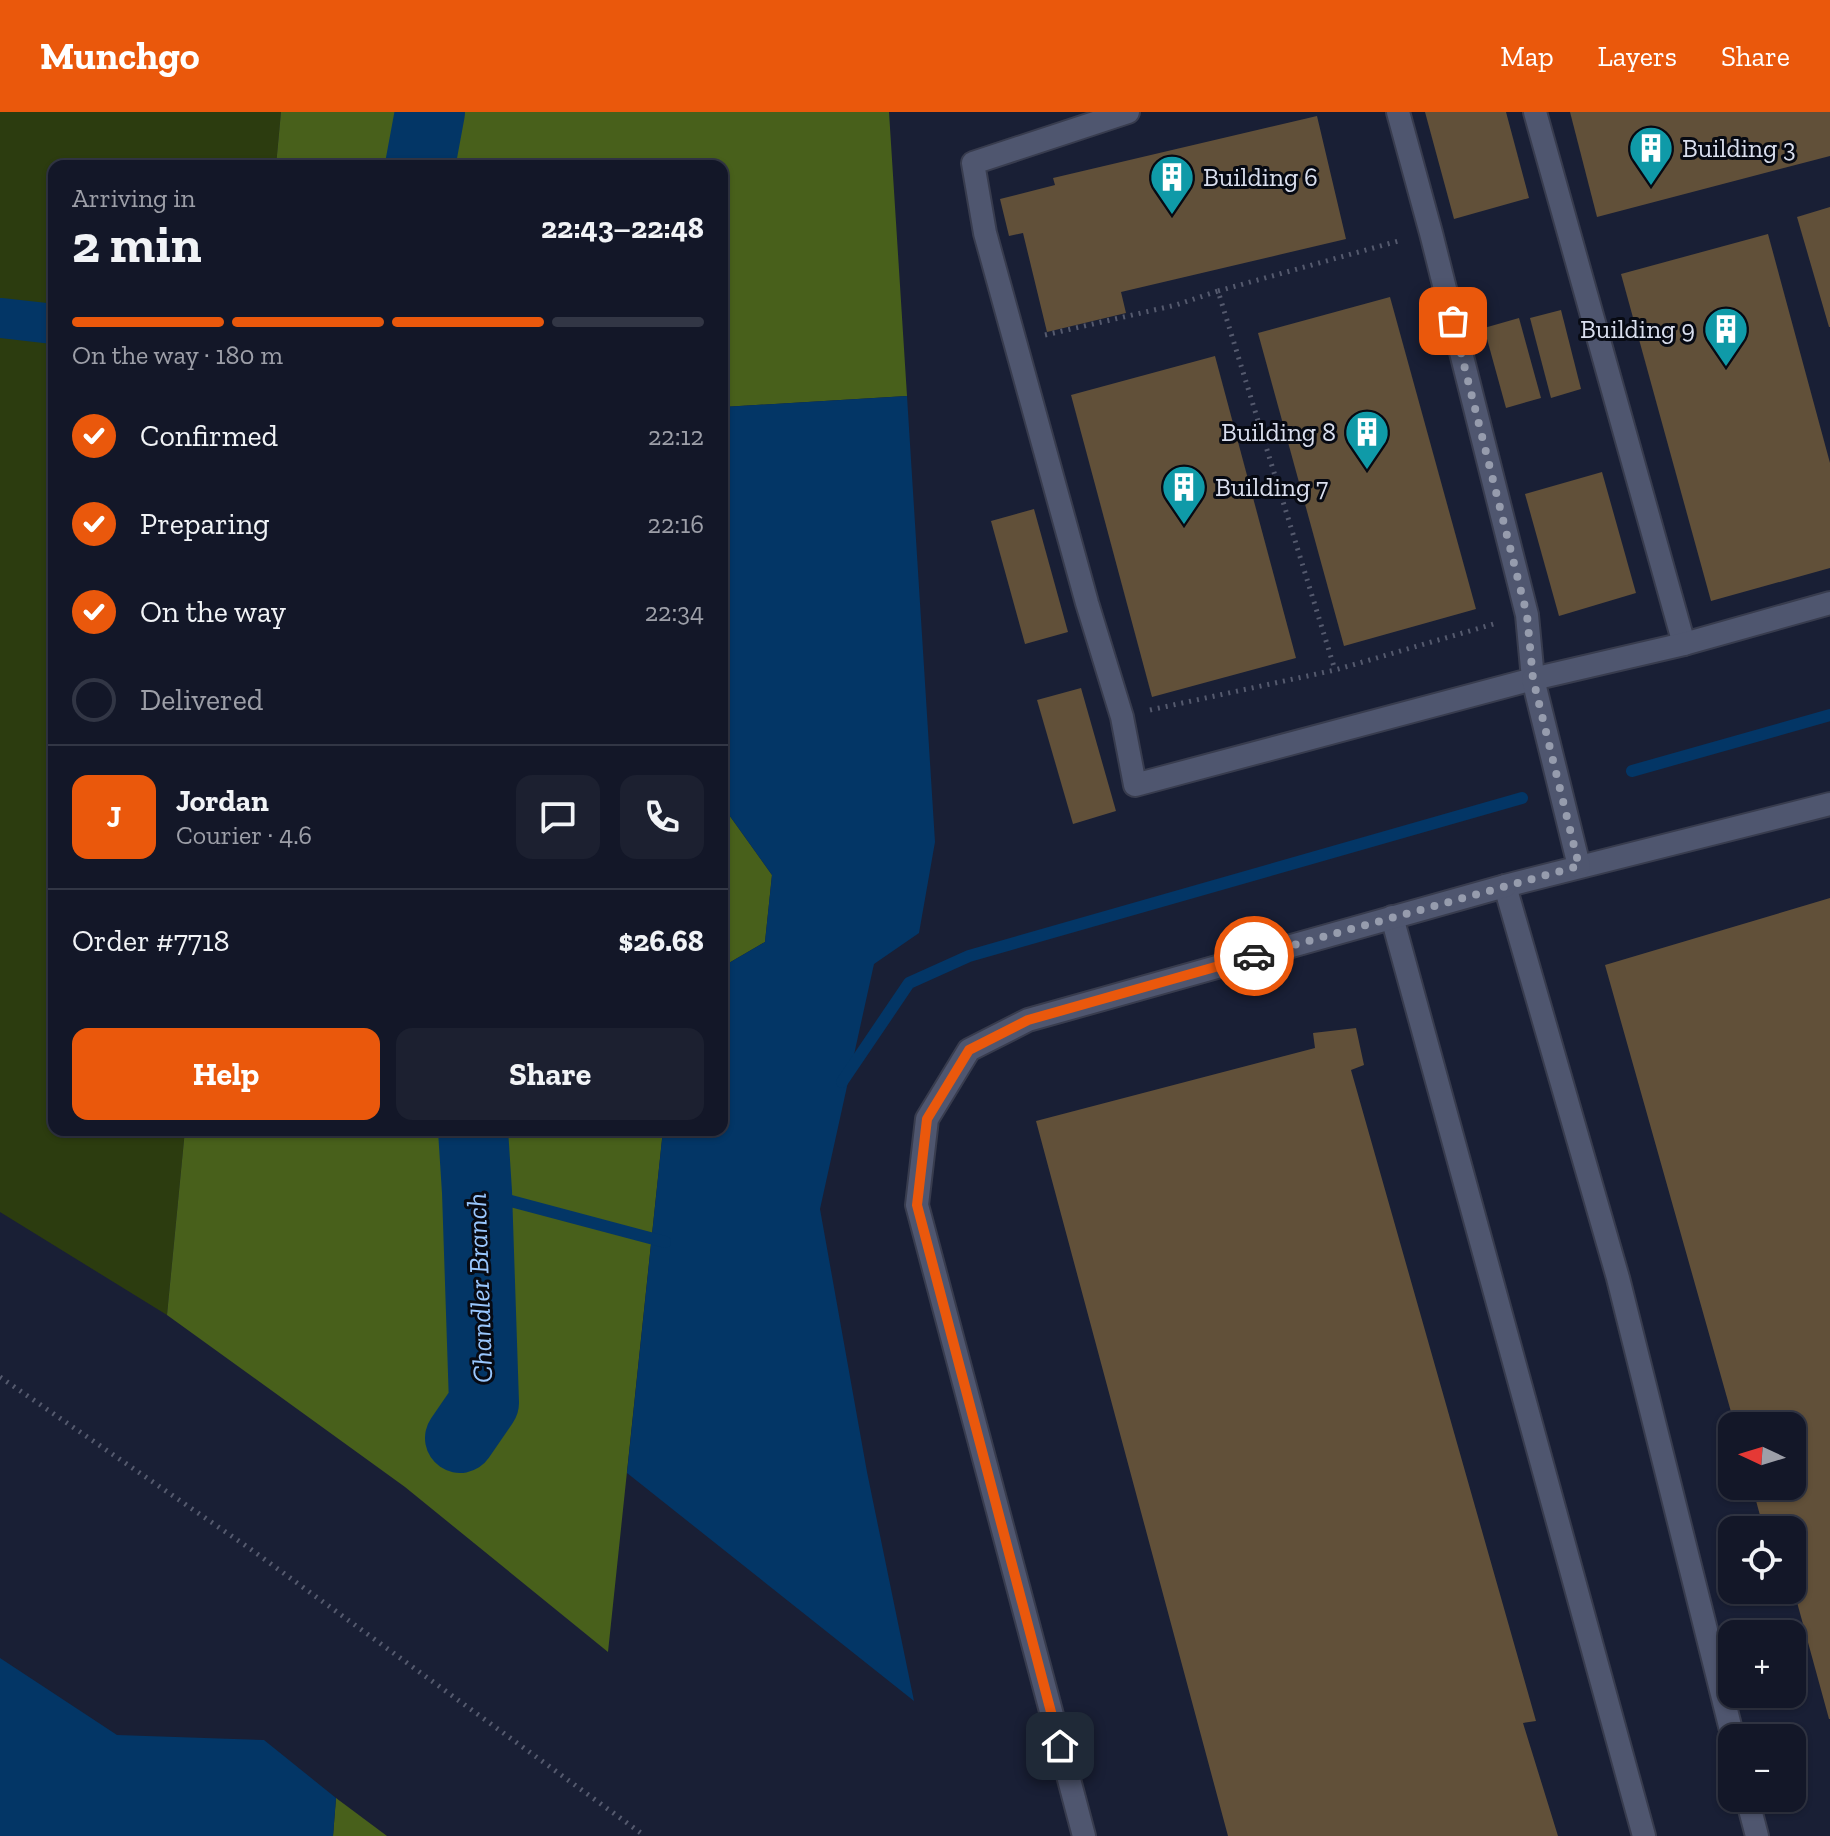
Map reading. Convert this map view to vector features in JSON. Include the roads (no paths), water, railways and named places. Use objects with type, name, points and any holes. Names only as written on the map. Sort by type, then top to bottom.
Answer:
[{"type":"street","points":[[1128,112],[973,163],[985,233],[1087,603],[1122,717],[1135,785],[1533,679],[1684,644],[1830,603]]},
{"type":"street","points":[[1398,112],[1527,615],[1533,679],[1579,866]]},
{"type":"street","points":[[1535,112],[1684,644]]},
{"type":"street","points":[[1084,1836],[917,1205],[927,1119],[969,1050],[1028,1020],[1579,866],[1830,804]]},
{"type":"street","points":[[1505,886],[1618,1278],[1730,1724]]},
{"type":"street","points":[[1392,917],[1644,1836]]},
{"type":"street","points":[[1751,1812],[1757,1836]]},
{"type":"water","points":[[907,396],[935,842],[919,933],[874,964],[820,1209],[867,1472],[914,1701],[627,1473],[662,1136],[728,1136],[728,964],[765,942],[772,875],[728,813],[728,407]]},
{"type":"water","points":[[0,1658],[117,1735],[264,1740],[336,1798],[333,1836],[0,1836]]},
{"type":"waterway","name":"Chandler Branch","points":[[421,160],[430,112]]},
{"type":"waterway","points":[[0,318],[48,323]]},
{"type":"waterway","points":[[1632,771],[1830,715]]},
{"type":"waterway","points":[[842,1082],[909,983],[969,956],[1522,798]]},
{"type":"waterway","name":"Chandler Branch","points":[[460,1438],[484,1403],[473,1136]]},
{"type":"waterway","points":[[477,1192],[665,1242]]},
{"type":"place","name":"Building 3","points":[[1651,187]]},
{"type":"place","name":"Building 6","points":[[1172,216]]},
{"type":"place","name":"Building 9","points":[[1726,368]]},
{"type":"place","name":"Building 8","points":[[1367,471]]},
{"type":"place","name":"Building 7","points":[[1184,526]]}]
